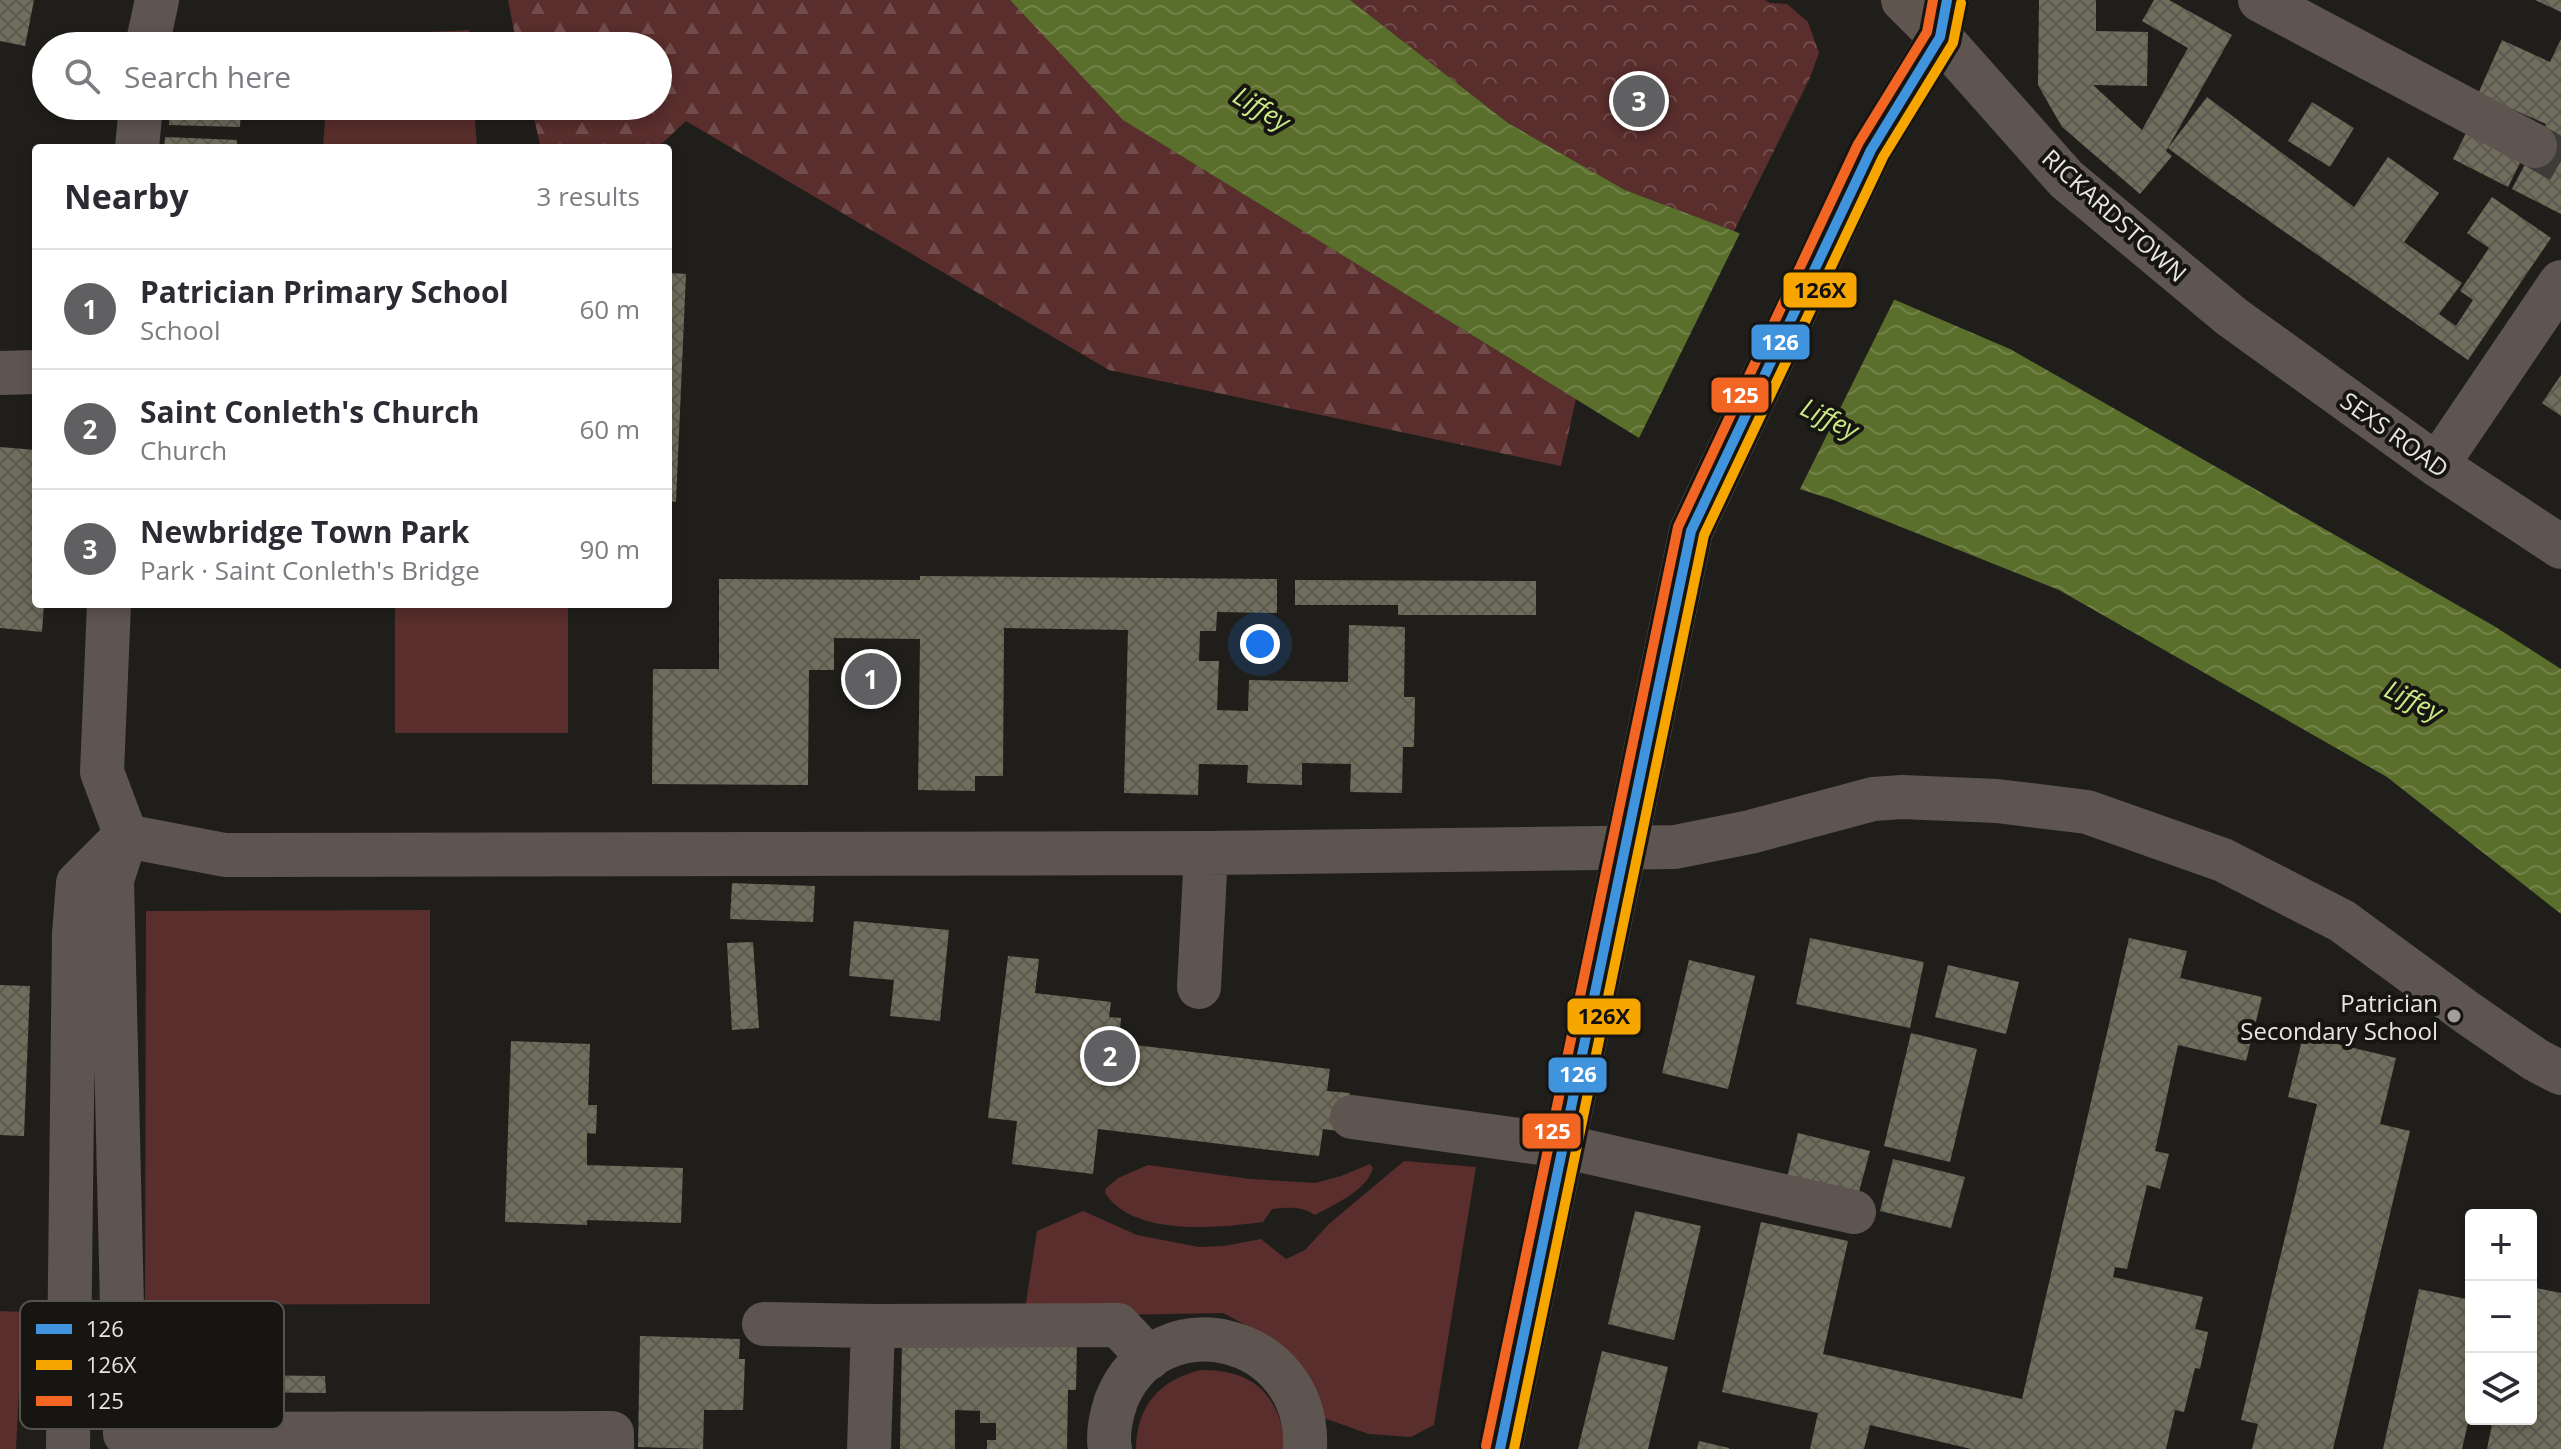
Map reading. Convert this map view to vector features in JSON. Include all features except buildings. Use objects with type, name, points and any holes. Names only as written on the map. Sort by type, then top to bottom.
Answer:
[{"type":"main road","points":[[1500,1449],[1691,531],[1871,150],[1944,18],[1903,0]]},
{"type":"street","points":[[150,32],[157,0]]},
{"type":"street","points":[[2260,0],[2535,146]]},
{"type":"street","name":"RICKARDSTOWN","points":[[1944,18],[2066,179],[2232,317]]},
{"type":"street","points":[[137,144],[140,120]]},
{"type":"street","points":[[2437,465],[2561,282]]},
{"type":"street","name":"SEXS ROAD","points":[[2232,317],[2437,465],[2561,547]]},
{"type":"street","points":[[0,373],[32,372]]},
{"type":"street","points":[[109,608],[102,772],[126,836],[112,880],[125,1301]]},
{"type":"street","points":[[126,836],[225,855],[1206,853],[1675,847],[1750,832],[1873,799],[1902,797],[1997,801],[2087,812],[2223,860],[2342,921],[2469,1014],[2536,1060],[2561,1073]]},
{"type":"street","points":[[70,1301],[74,934],[78,883],[126,836]]},
{"type":"street","points":[[1199,987],[1206,853]]},
{"type":"street","points":[[1352,1117],[1562,1146],[1854,1212]]},
{"type":"street","points":[[764,1324],[1118,1325],[1149,1358]]},
{"type":"street","points":[[869,1449],[873,1326]]},
{"type":"street","points":[[1110,1449],[1108,1441],[1112,1413],[1120,1391],[1132,1374],[1166,1348],[1205,1340],[1228,1342],[1252,1350],[1273,1364],[1292,1387],[1303,1413],[1310,1449]]},
{"type":"street","points":[[68,1429],[68,1449]]},
{"type":"street","points":[[129,1442],[612,1433],[612,1449]]},
{"type":"green space","points":[[508,0],[1010,0],[1141,131],[1576,399],[1561,466],[1109,370],[686,121],[661,144],[540,144],[534,120],[672,120],[672,32],[514,32]]},
{"type":"green space","points":[[1350,0],[1765,0],[1787,4],[1808,22],[1819,53],[1809,80],[1734,231],[1625,190],[1508,123]]},
{"type":"green space","points":[[469,30],[469,32],[429,32]]},
{"type":"green space","points":[[325,120],[475,120],[477,144],[323,144]]},
{"type":"green space","points":[[395,608],[568,608],[568,733],[395,733]]},
{"type":"green space","points":[[430,910],[430,1304],[145,1301],[146,911]]},
{"type":"green space","points":[[1404,1161],[1476,1167],[1434,1425],[1411,1437],[1369,1434],[1321,1417],[1257,1331],[1223,1313],[1118,1315],[1025,1309],[1037,1231],[1083,1211],[1137,1235],[1199,1247],[1261,1239],[1286,1259],[1305,1250],[1329,1224]]},
{"type":"green space","points":[[1370,1164],[1373,1168],[1370,1176],[1340,1202],[1315,1215],[1300,1209],[1272,1209],[1263,1222],[1200,1227],[1156,1223],[1135,1217],[1118,1207],[1105,1193],[1106,1188],[1118,1178],[1148,1165],[1250,1179],[1315,1183]]},
{"type":"green space","points":[[0,1311],[20,1312],[16,1449],[0,1449]]},
{"type":"green space","points":[[1200,1370],[1236,1374],[1261,1389],[1278,1414],[1286,1449],[1136,1449],[1141,1420],[1153,1397],[1173,1381]]},
{"type":"water","name":"Liffey","points":[[1010,0],[1350,0],[1508,123],[1625,190],[1734,231],[2010,349],[2494,626],[2561,669],[2561,914],[2387,777],[2059,590],[1831,499],[1639,438],[1123,120]]},
{"type":"pier","points":[[1742,229],[1896,296],[1798,493],[1637,442],[1628,436],[1639,438]]},
{"type":"tunnel","points":[[2535,146],[2561,161]]},
{"type":"transit line","name":"125","points":[[1486,1446],[1678,527],[1858,144],[1927,32],[1933,0]]},
{"type":"transit line","name":"126","points":[[1500,1449],[1691,531],[1871,150],[1940,37],[1947,0]]},
{"type":"transit line","name":"126X","points":[[1514,1449],[1704,535],[1883,157],[1953,43],[1961,3]]},
{"type":"place","name":"Newbridge Town Park","points":[[1639,101]]},
{"type":"place","name":"Patrician Primary School","points":[[871,679]]},
{"type":"place","name":"Patrician Secondary School","points":[[2454,1016]]},
{"type":"place","name":"Saint Conleth's Church","points":[[1110,1056]]}]
